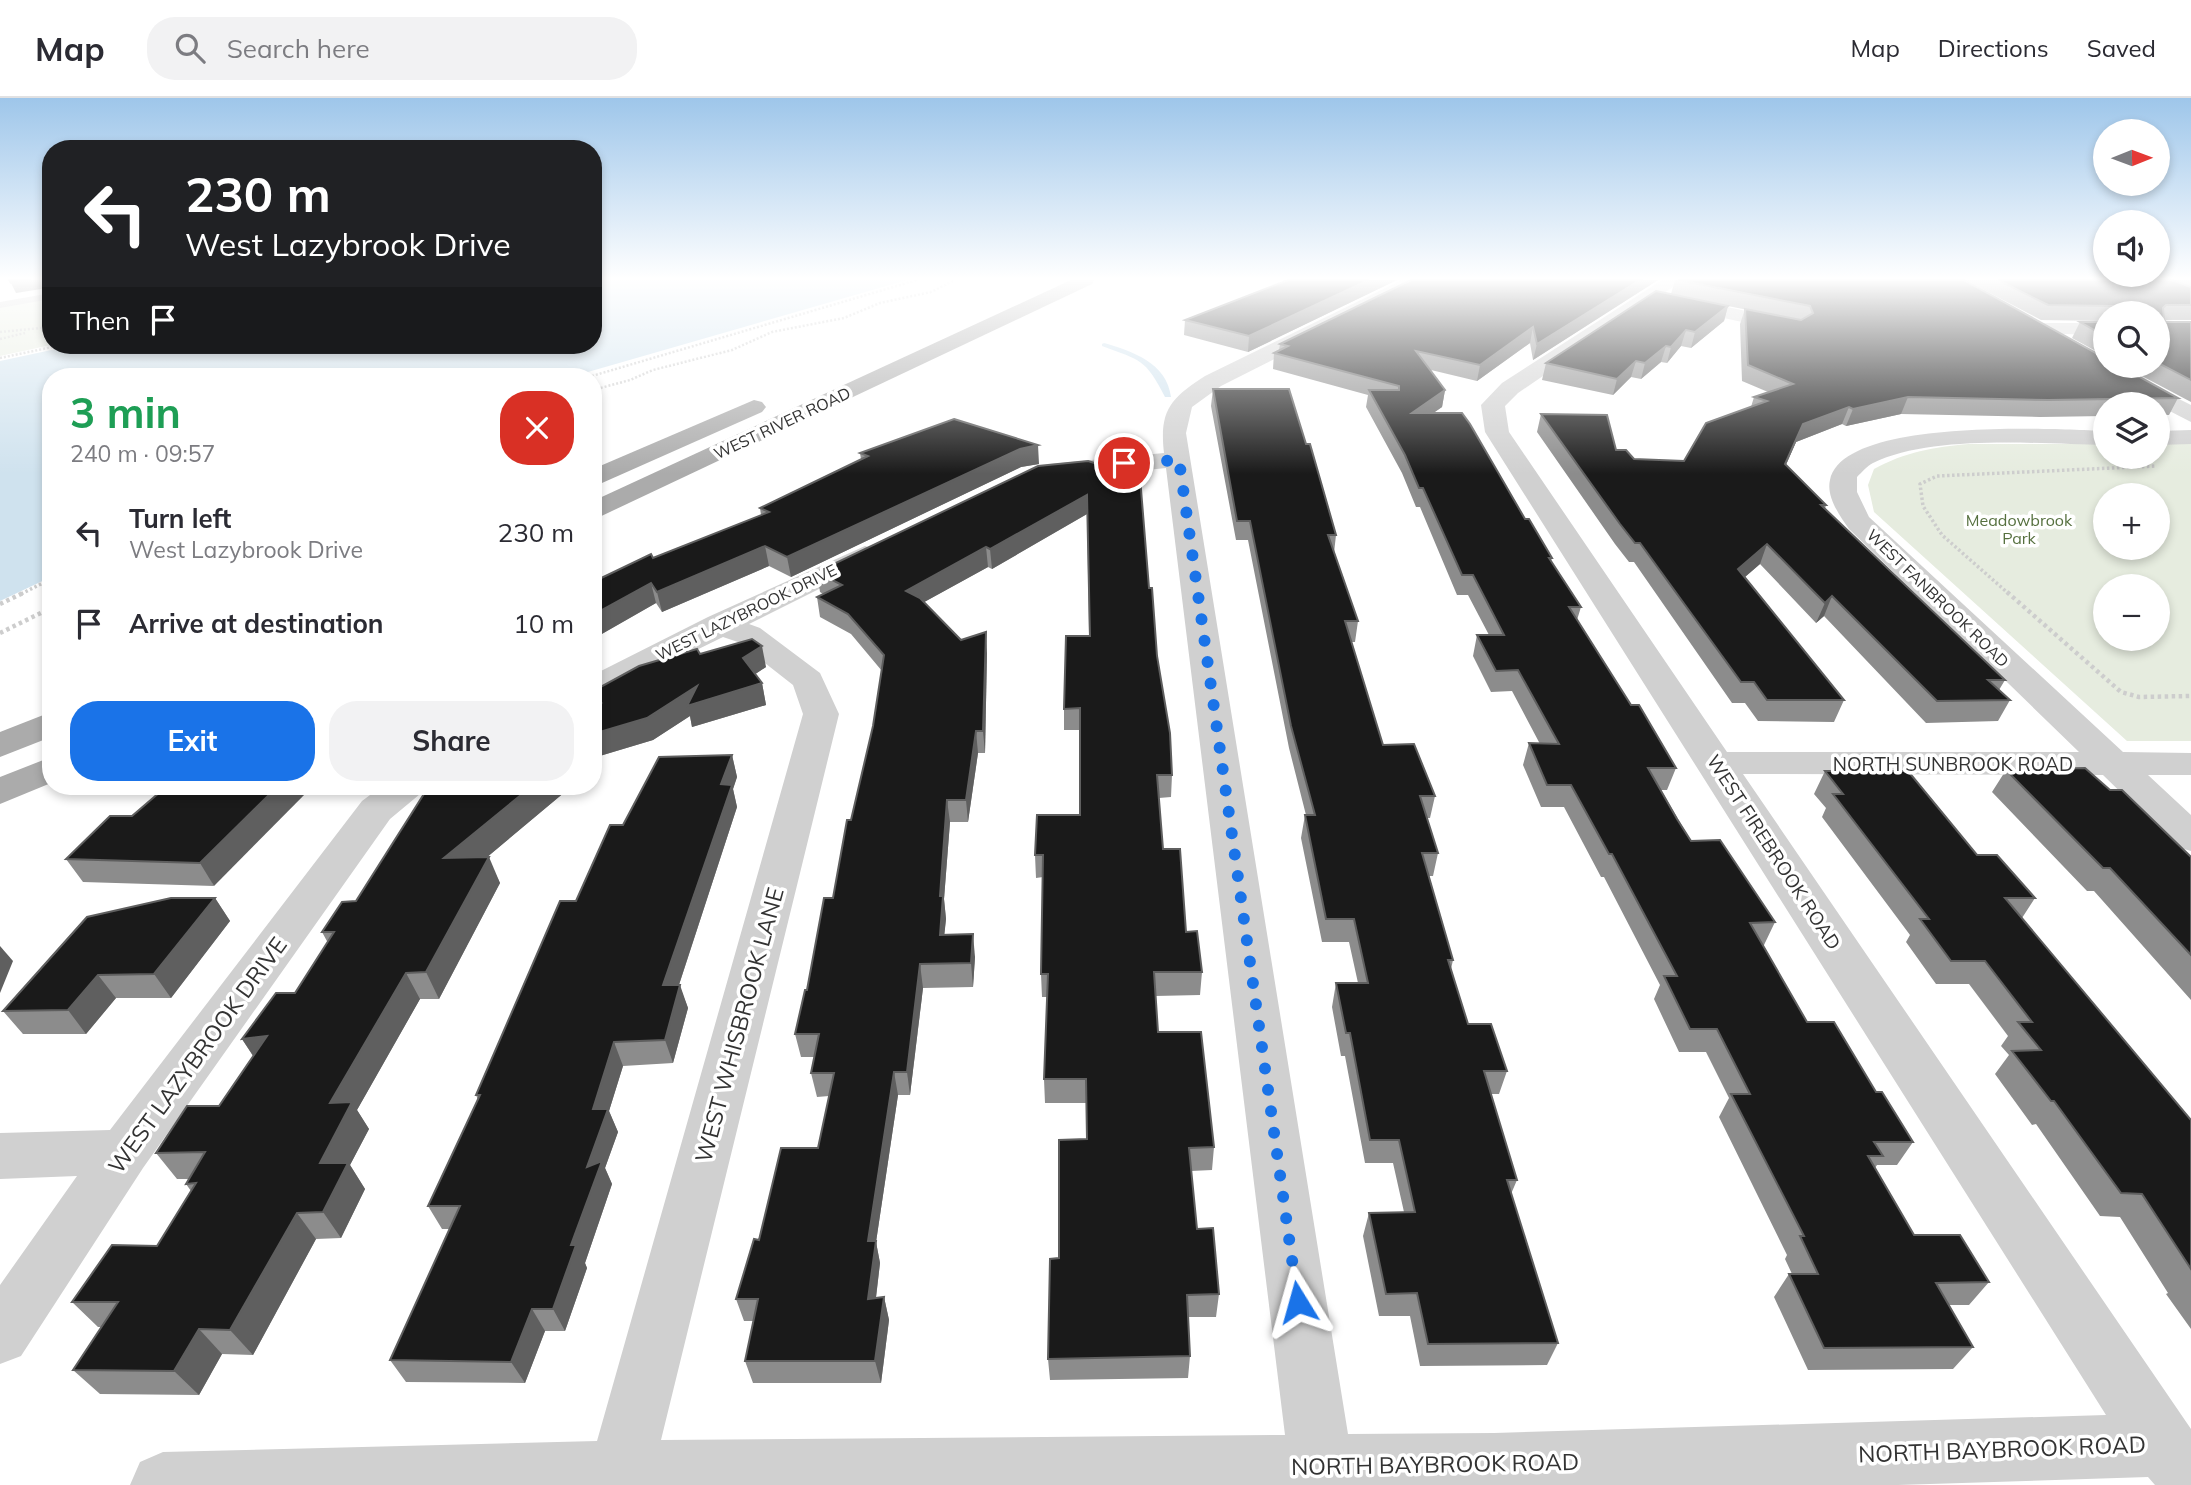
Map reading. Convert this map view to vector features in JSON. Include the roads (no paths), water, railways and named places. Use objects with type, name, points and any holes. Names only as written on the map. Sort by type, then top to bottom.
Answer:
[{"type":"main road","name":"WEST RIVER ROAD","points":[[602,508],[948,345]]},
{"type":"main road","name":"WEST RIVER ROAD","points":[[602,475],[771,400],[807,411]]},
{"type":"main road","points":[[0,746],[42,727]]},
{"type":"main road","points":[[0,792],[42,772]]},
{"type":"street","points":[[1286,345],[1213,381],[1185,400],[1176,412],[1174,433],[1321,1465]]},
{"type":"street","name":"WEST FIREBROOK ROAD","points":[[1575,345],[1510,388],[1493,405],[1497,432],[2176,1460]]},
{"type":"street","points":[[2063,345],[2069,348]]},
{"type":"street","points":[[2123,378],[2191,415]]},
{"type":"street","name":"WEST FANBROOK ROAD","points":[[2093,438],[1915,441],[1884,448],[1856,461],[1844,475],[1842,484],[1849,509],[1859,523],[2191,838]]},
{"type":"street","points":[[2170,438],[2191,438]]},
{"type":"street","points":[[1018,481],[1031,475],[1076,468],[1179,460]]},
{"type":"street","name":"WEST LAZYBROOK DRIVE","points":[[602,683],[719,624],[894,541]]},
{"type":"street","name":"WEST WHISBROOK LANE","points":[[620,1473],[821,714],[808,680],[748,635],[719,624]]},
{"type":"street","name":"NORTH SUNBROOK ROAD","points":[[1715,763],[2191,764]]},
{"type":"street","name":"WEST LAZYBROOK DRIVE","points":[[0,1335],[124,1152],[376,810],[395,795]]},
{"type":"street","points":[[0,1156],[124,1152]]},
{"type":"street","name":"NORTH BAYBROOK ROAD","points":[[163,1485],[620,1473],[1321,1465],[2176,1460]]},
{"type":"water","points":[[602,345],[682,345],[602,368],[42,368],[42,581],[0,601],[0,361],[42,352],[602,354]]},
{"type":"waterway","points":[[1104,345],[1151,366],[1168,395]]},
{"type":"park label","name":"Meadowbrook Park","points":[[2019,529]]}]
